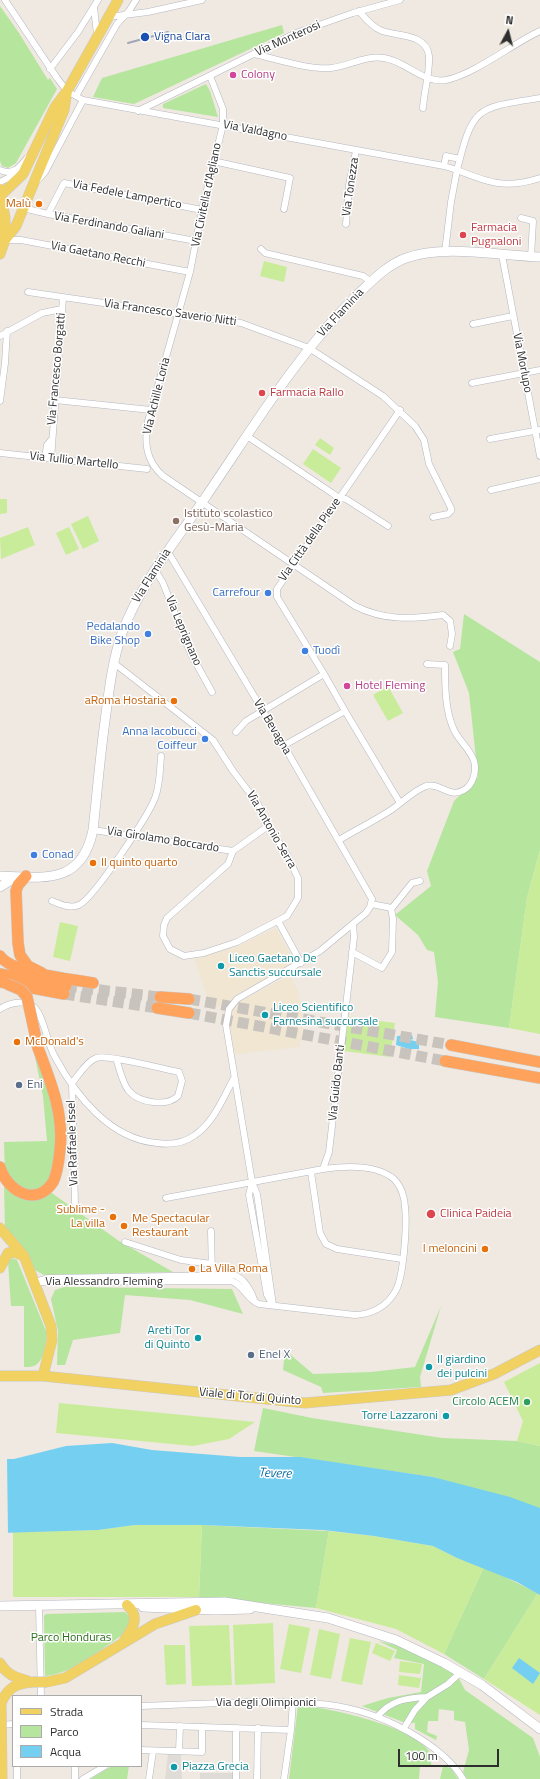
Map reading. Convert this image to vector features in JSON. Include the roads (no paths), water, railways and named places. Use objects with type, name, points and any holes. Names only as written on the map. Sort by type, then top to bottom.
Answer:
[{"type":"highway","points":[[21,876],[17,889],[18,947],[25,963],[42,973]]},
{"type":"highway","points":[[0,956],[11,966],[93,983]]},
{"type":"highway","points":[[0,974],[65,990],[4,983]]},
{"type":"highway","points":[[0,1167],[9,1185],[15,1190],[26,1194],[42,1191],[51,1184],[56,1175],[60,1147],[60,1117],[54,1089],[38,1048],[27,997],[20,990],[4,983]]},
{"type":"highway","points":[[160,997],[189,999]]},
{"type":"highway","points":[[157,1008],[189,1013]]},
{"type":"highway","points":[[451,1045],[537,1061]]},
{"type":"highway","points":[[445,1061],[540,1078]]},
{"type":"highway","points":[[481,1067],[540,1084]]},
{"type":"main road","points":[[5,240],[14,230],[65,107],[98,36],[118,0]]},
{"type":"main road","points":[[0,254],[5,240],[5,218],[0,193],[23,174],[55,107],[72,93]]},
{"type":"main road","points":[[0,1228],[24,1256],[52,1330],[52,1343],[43,1376]]},
{"type":"main road","points":[[0,1268],[8,1253],[14,1252],[24,1256]]},
{"type":"main road","name":"Viale di Tor di Quinto","points":[[0,1376],[43,1376],[305,1403],[450,1390],[480,1380],[540,1350]]},
{"type":"main road","points":[[122,1644],[135,1622],[133,1611],[127,1605]]},
{"type":"main road","points":[[1,1703],[11,1687],[20,1683],[46,1682],[65,1678],[155,1624],[196,1610]]},
{"type":"main road","points":[[0,1663],[5,1671],[11,1676],[34,1682]]},
{"type":"main road","points":[[0,1687],[2,1779]]},
{"type":"street","points":[[5,0],[50,69],[72,93],[117,24],[136,0]]},
{"type":"street","points":[[50,69],[78,32],[98,0]]},
{"type":"street","points":[[108,18],[202,0]]},
{"type":"street","name":"Via Monterosi","points":[[138,111],[296,34],[359,11],[400,0]]},
{"type":"street","points":[[94,7],[98,36]]},
{"type":"street","points":[[359,11],[378,29],[410,36],[424,45],[429,56],[423,108]]},
{"type":"street","points":[[254,54],[325,68],[341,66],[364,58],[384,58],[402,64],[427,78],[442,80],[457,76],[540,31]]},
{"type":"street","name":"Via Civitella d'Agliano","points":[[180,314],[213,161],[223,125],[223,109],[210,76]]},
{"type":"street","name":"Via Valdagno","points":[[72,93],[83,100],[138,111],[223,125],[356,151],[444,166],[505,185],[519,184],[540,178]]},
{"type":"street","points":[[445,252],[451,202],[457,170],[472,123],[482,111],[494,106],[540,98]]},
{"type":"street","points":[[31,189],[45,172],[83,100]]},
{"type":"street","points":[[0,182],[8,178],[36,147]]},
{"type":"street","name":"Via Tonezza","points":[[346,224],[349,185],[356,151]]},
{"type":"street","points":[[444,166],[446,156],[460,158]]},
{"type":"street","points":[[213,161],[290,178],[284,209]]},
{"type":"street","points":[[0,170],[8,172],[15,171]]},
{"type":"street","name":"Via Fedele Lampertico","points":[[48,214],[64,183],[202,210]]},
{"type":"street","name":"Via Ferdinando Galiani","points":[[23,208],[48,214],[196,241]]},
{"type":"street","points":[[521,218],[533,221],[535,257]]},
{"type":"street","name":"Via Gaetano Recchi","points":[[5,240],[21,240],[190,272]]},
{"type":"street","name":"Via Flaminia","points":[[261,249],[265,253],[362,276],[371,282]]},
{"type":"street","name":"Via Flaminia","points":[[0,876],[57,875],[73,868],[86,853],[93,830],[103,733],[114,662],[134,604],[155,570],[309,348],[371,282],[386,268],[405,258],[445,252],[535,257]]},
{"type":"street","name":"Via Morlupo","points":[[502,255],[524,373],[537,431],[540,456]]},
{"type":"street","name":"Via Francesco Saverio Nitti","points":[[28,292],[248,324],[309,348],[383,396],[400,410],[421,435],[429,464],[451,508],[451,511],[448,514],[433,516]]},
{"type":"street","name":"Via Francesco Borgatti","points":[[48,459],[46,445],[51,440],[63,298]]},
{"type":"street","points":[[0,336],[42,313],[62,309]]},
{"type":"street","name":"Via Achille Loria","points":[[180,314],[151,410],[146,439],[151,462],[163,476],[348,602],[374,614],[407,619],[443,615],[450,621],[452,634],[450,646]]},
{"type":"street","name":"Via Morlupo","points":[[473,324],[513,316]]},
{"type":"street","points":[[0,401],[6,363],[7,331]]},
{"type":"street","points":[[472,383],[540,370]]},
{"type":"street","points":[[55,400],[151,410]]},
{"type":"street","name":"Via Città della Pieve","points":[[345,711],[277,597],[278,586],[400,410]]},
{"type":"street","points":[[490,439],[537,431]]},
{"type":"street","points":[[247,436],[339,498],[346,499],[388,526]]},
{"type":"street","name":"Via Tullio Martello","points":[[0,453],[147,469]]},
{"type":"street","points":[[491,490],[540,479]]},
{"type":"street","name":"Via Bevagna","points":[[168,552],[339,840],[371,896],[371,904]]},
{"type":"street","name":"Via Leprignano","points":[[155,570],[163,583],[191,654],[212,692]]},
{"type":"street","name":"Via Antonio Serra","points":[[114,662],[213,740],[233,771],[258,804],[268,826],[286,853],[298,883],[298,898],[296,904],[287,916],[278,922],[237,942],[191,956],[177,954],[167,946],[163,933],[167,918],[228,864],[233,851]]},
{"type":"street","points":[[339,840],[393,809],[413,794],[430,786],[447,792],[457,793],[467,788],[474,777],[474,760],[459,738],[451,721],[445,664],[427,664]]},
{"type":"street","points":[[236,732],[246,721],[324,674]]},
{"type":"street","points":[[284,746],[345,711],[400,803]]},
{"type":"street","points":[[52,901],[71,906],[81,904],[97,886],[133,835],[155,799],[158,790],[161,756]]},
{"type":"street","points":[[233,851],[268,826]]},
{"type":"street","name":"Via Girolamo Boccardo","points":[[93,830],[233,851]]},
{"type":"street","points":[[0,887],[21,876]]},
{"type":"street","points":[[391,908],[412,883],[420,881]]},
{"type":"street","points":[[273,1306],[267,1295],[249,1195],[252,1182],[226,1025],[228,1012],[231,1005],[237,999],[320,951],[353,925],[371,904],[391,908]]},
{"type":"street","points":[[352,952],[382,968],[392,952],[393,919],[391,908]]},
{"type":"street","points":[[278,922],[301,962]]},
{"type":"street","name":"Via Guido Banti","points":[[322,1169],[330,1152],[352,952],[353,925]]},
{"type":"street","points":[[0,1009],[16,1003],[25,1003],[35,1008],[39,1014],[53,1054],[72,1083],[98,1114],[119,1132],[145,1141],[170,1144],[190,1138],[204,1127],[217,1110],[234,1078]]},
{"type":"street","points":[[72,1083],[92,1060],[101,1057],[179,1072],[182,1081],[178,1096],[167,1101],[151,1102],[136,1096],[128,1090],[116,1060]]},
{"type":"street","name":"Via Raffaele Issel","points":[[72,1083],[75,1203]]},
{"type":"street","points":[[166,1198],[340,1167],[372,1169],[388,1176],[398,1184],[406,1208],[401,1276],[396,1290],[386,1303],[373,1312],[347,1315],[273,1306],[255,1302]]},
{"type":"street","points":[[311,1172],[320,1233],[326,1244],[337,1250],[402,1259]]},
{"type":"street","points":[[211,1231],[212,1275]]},
{"type":"street","points":[[125,1242],[181,1260],[212,1264]]},
{"type":"street","name":"Via Alessandro Fleming","points":[[35,1282],[49,1278],[233,1275],[239,1277],[253,1295],[255,1302]]},
{"type":"street","name":"Via Alessandro Fleming","points":[[35,1282],[232,1281],[238,1284],[247,1296],[255,1302]]},
{"type":"street","points":[[0,1606],[127,1605],[168,1602],[225,1602],[312,1615],[360,1627],[402,1642],[461,1672],[492,1692],[540,1729]]},
{"type":"street","points":[[127,1605],[156,1609],[196,1610],[261,1608]]},
{"type":"street","points":[[40,1606],[41,1695]]},
{"type":"street","points":[[404,1728],[415,1710],[427,1697],[448,1684],[461,1672]]},
{"type":"street","points":[[377,1717],[392,1703],[406,1699],[427,1697]]},
{"type":"street","points":[[284,1779],[291,1730],[293,1701]]},
{"type":"street","name":"Via degli Olimpionici","points":[[142,1706],[293,1701],[336,1705],[377,1717],[404,1728],[437,1751],[457,1770],[462,1779]]},
{"type":"street","points":[[0,1725],[12,1724]]},
{"type":"street","points":[[142,1725],[291,1730]]},
{"type":"street","points":[[179,1751],[180,1726]]},
{"type":"street","points":[[142,1750],[202,1752],[202,1727]]},
{"type":"street","points":[[236,1728],[236,1779]]},
{"type":"street","points":[[257,1779],[258,1728]]},
{"type":"street","points":[[149,1779],[153,1751]]},
{"type":"street","points":[[17,1767],[17,1779]]},
{"type":"street","points":[[75,1767],[75,1779]]},
{"type":"street","points":[[83,1779],[103,1767]]},
{"type":"water","points":[[412,1035],[413,1039],[410,1040],[419,1042],[419,1049],[409,1049],[396,1045],[397,1036]]},
{"type":"water","name":"Tevere","points":[[112,1443],[152,1450],[240,1457],[300,1457],[433,1477],[510,1497],[540,1508],[540,1595],[517,1582],[457,1558],[433,1546],[374,1536],[323,1530],[202,1525],[135,1525],[98,1530],[0,1533],[0,1459],[14,1459],[66,1446]]},
{"type":"water","points":[[519,1658],[540,1673],[533,1684],[512,1668]]},
{"type":"tunnel","points":[[66,986],[160,997]]},
{"type":"tunnel","points":[[64,994],[157,1008]]},
{"type":"tunnel","points":[[189,999],[451,1045]]},
{"type":"tunnel","points":[[189,1013],[445,1061]]},
{"type":"railway","points":[[128,43],[168,32]]},
{"type":"place","name":"Vigna Clara","points":[[145,37]]},
{"type":"place","name":"Colony","points":[[233,75]]},
{"type":"place","name":"Malù","points":[[39,204]]},
{"type":"place","name":"Farmacia Pugnaloni","points":[[463,235]]},
{"type":"place","name":"Farmacia Rallo","points":[[262,393]]},
{"type":"place","name":"Istituto scolastico Gesù-Maria","points":[[176,521]]},
{"type":"place","name":"Carrefour","points":[[268,593]]},
{"type":"place","name":"Pedalando Bike Shop","points":[[148,634]]},
{"type":"place","name":"Tuodì","points":[[305,651]]},
{"type":"place","name":"Hotel Fleming","points":[[347,686]]},
{"type":"place","name":"aRoma Hostaria","points":[[174,701]]},
{"type":"place","name":"Anna Iacobucci Coiffeur","points":[[205,739]]},
{"type":"place","name":"Conad","points":[[34,855]]},
{"type":"place","name":"Il quinto quarto","points":[[93,863]]},
{"type":"place","name":"Liceo Gaetano De Sanctis succursale","points":[[221,966]]},
{"type":"place","name":"Liceo Scientifico Farnesina succursale","points":[[265,1015]]},
{"type":"place","name":"McDonald's","points":[[17,1042]]},
{"type":"place","name":"Eni","points":[[19,1085]]},
{"type":"place","name":"Clinica Paideia","points":[[431,1214]]},
{"type":"place","name":"Sublime - La villa","points":[[113,1217]]},
{"type":"place","name":"Me Spectacular Restaurant","points":[[124,1226]]},
{"type":"place","name":"I meloncini","points":[[485,1249]]},
{"type":"place","name":"La Villa Roma","points":[[192,1269]]},
{"type":"place","name":"Areti Tor di Quinto","points":[[198,1338]]},
{"type":"place","name":"Enel X","points":[[251,1355]]},
{"type":"place","name":"Il giardino dei pulcini","points":[[429,1367]]},
{"type":"place","name":"Circolo ACEM","points":[[527,1402]]},
{"type":"place","name":"Torre Lazzaroni","points":[[446,1416]]},
{"type":"place","name":"Piazza Grecia","points":[[174,1767]]},
{"type":"park label","name":"Parco Honduras","points":[[71,1638]]}]
